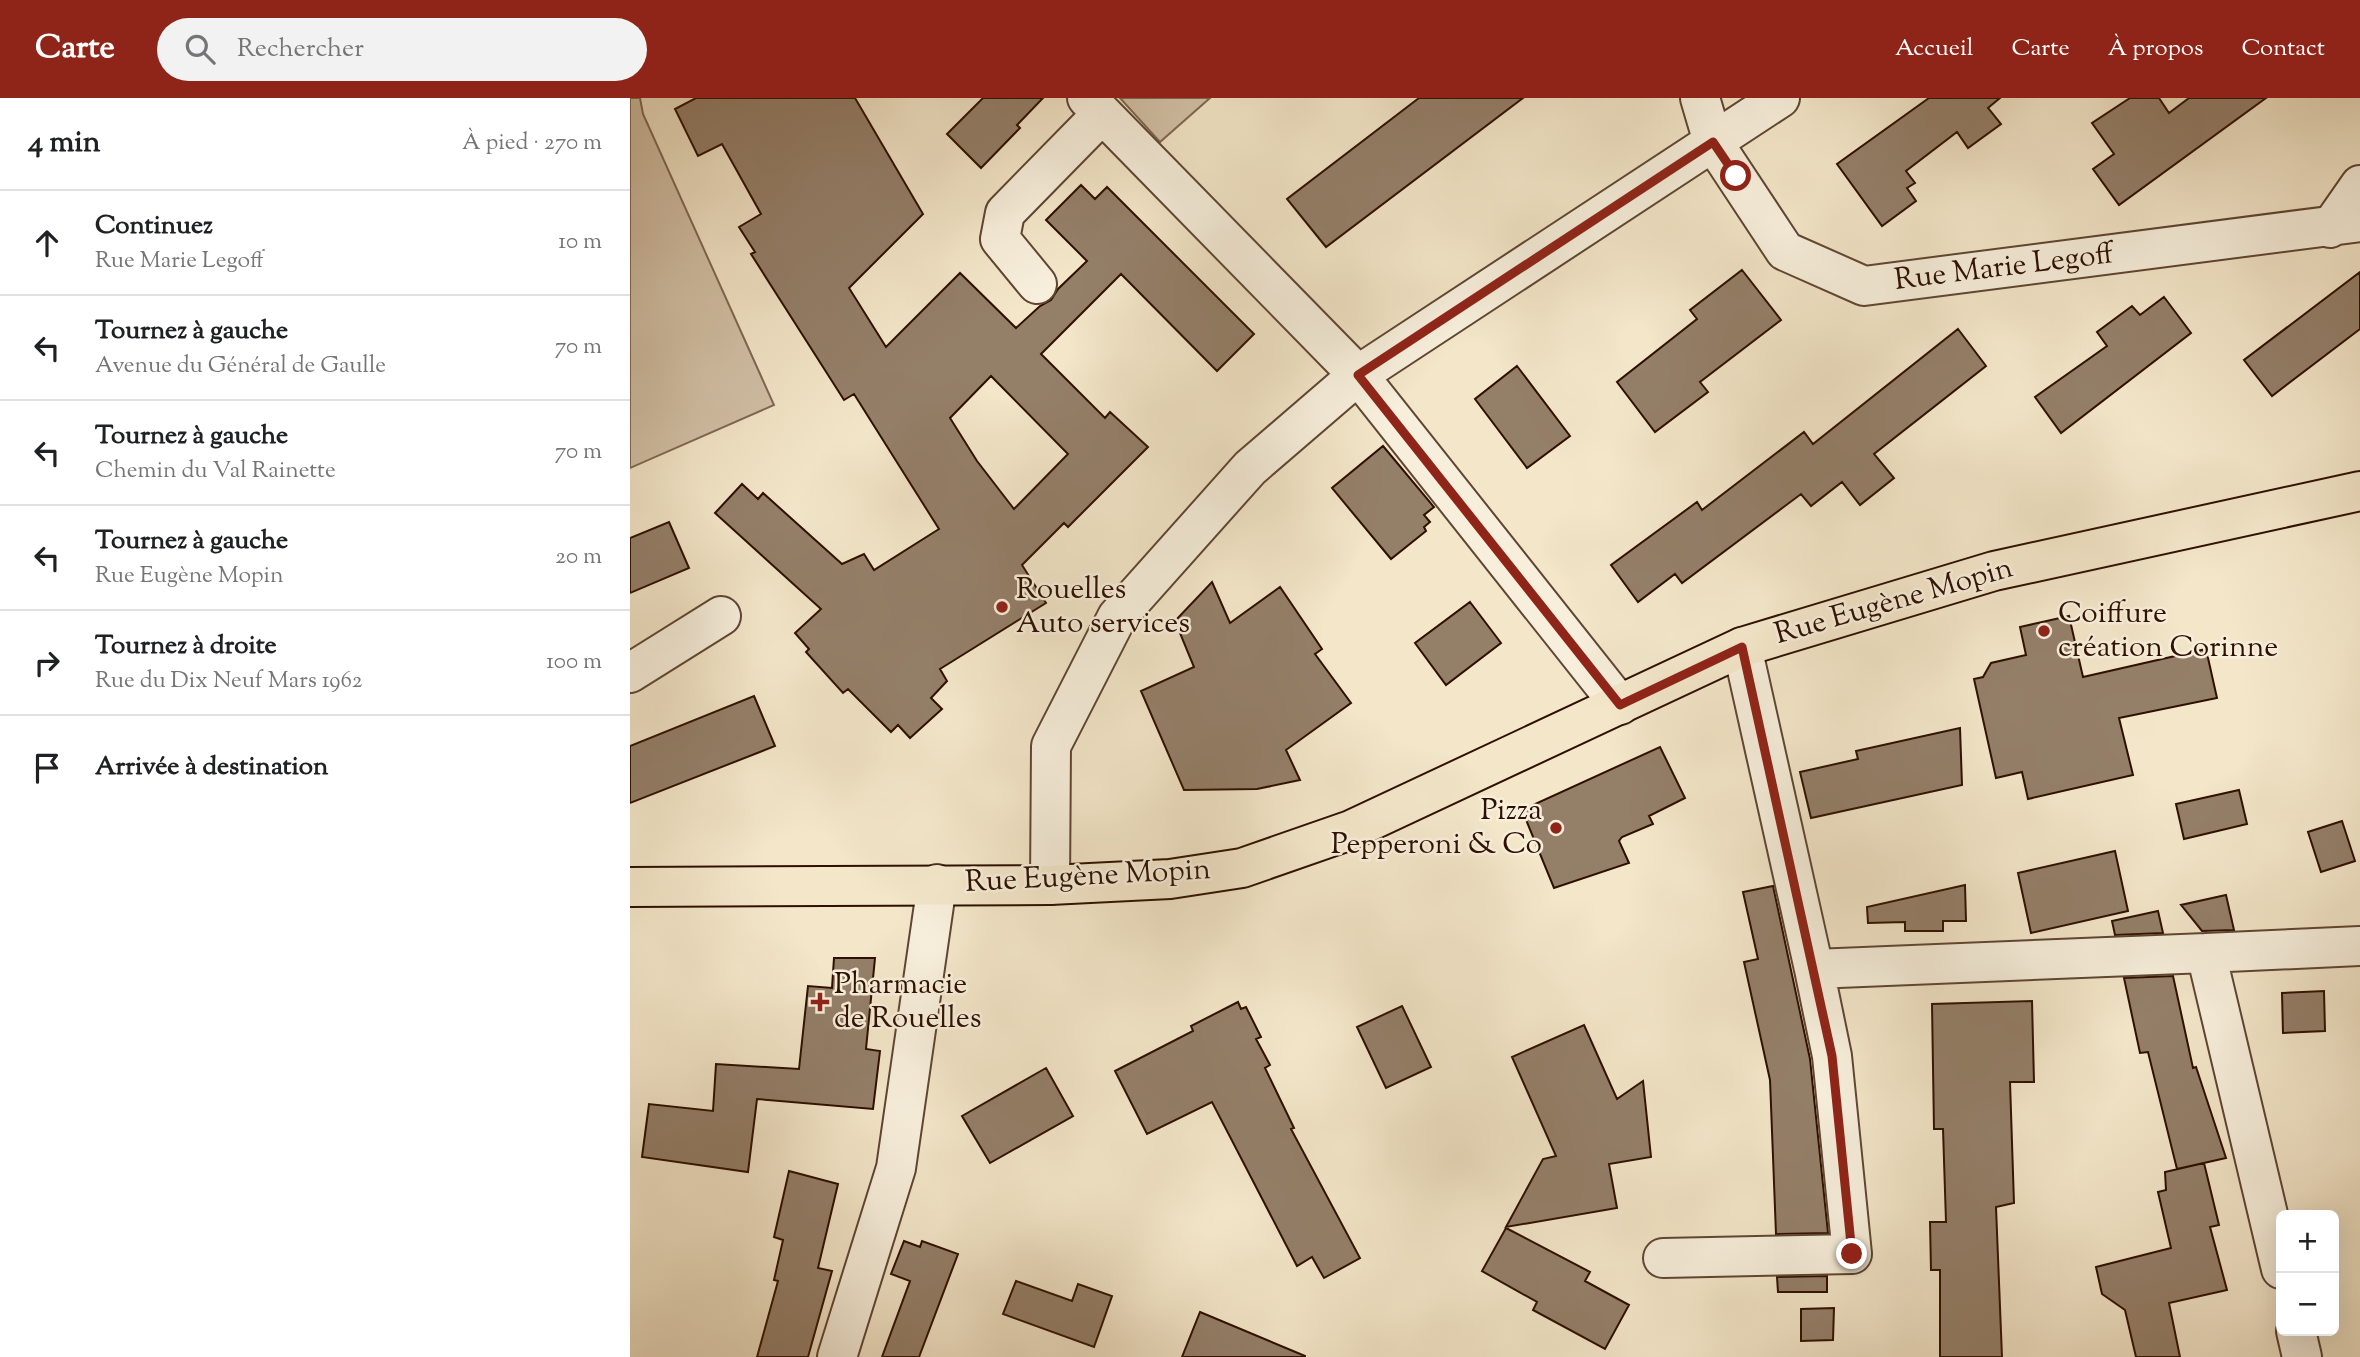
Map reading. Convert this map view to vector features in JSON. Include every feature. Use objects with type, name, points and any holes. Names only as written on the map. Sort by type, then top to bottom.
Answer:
[{"type":"main road","name":"Rue Eugène Mopin","points":[[630,887],[1050,885],[1170,879],[1242,868],[1351,830],[1742,647],[1994,570],[2360,491]]},
{"type":"street","name":"Rue Marie Legoff","points":[[1700,98],[1713,142],[1785,251],[1864,286],[2345,225]]},
{"type":"street","points":[[1050,885],[1051,746],[1117,617],[1250,468],[1358,375],[1780,98]]},
{"type":"street","points":[[1037,284],[1000,239],[1006,213],[1095,106],[1358,375],[1620,705]]},
{"type":"street","points":[[2345,225],[2360,185]]},
{"type":"street","points":[[630,673],[721,616]]},
{"type":"street","points":[[1663,1258],[1852,1254],[1832,1056],[1742,647]]},
{"type":"street","points":[[837,1357],[896,1168],[937,884]]},
{"type":"street","points":[[1814,969],[2360,946]]},
{"type":"street","points":[[2206,953],[2276,1248]]},
{"type":"street","points":[[2297,1336],[2302,1357]]},
{"type":"shaded area","points":[[630,98],[640,98],[643,114],[774,405],[630,468]]},
{"type":"shaded area","points":[[1120,98],[1210,98],[1160,142]]},
{"type":"building","points":[[696,98],[855,98],[923,214],[849,288],[886,347],[960,273],[1016,328],[1040,306],[1051,300],[1058,289],[1087,261],[1046,220],[1081,185],[1095,199],[1107,187],[1254,334],[1217,371],[1121,274],[1041,354],[1105,418],[1110,412],[1148,447],[1068,527],[1064,523],[1022,565],[1046,603],[940,669],[947,681],[931,698],[942,709],[910,738],[898,725],[891,732],[848,689],[843,693],[806,652],[809,649],[795,633],[821,609],[715,513],[742,484],[758,499],[763,493],[842,564],[864,554],[874,570],[939,529],[854,394],[844,400],[751,254],[755,252],[739,227],[761,214],[722,144],[698,156],[675,109]],"holes":[[[991,376],[1068,454],[1014,509],[977,461],[950,418]]]},
{"type":"building","points":[[983,98],[1043,98],[1017,125],[1020,128],[981,168],[947,134]]},
{"type":"building","points":[[1419,98],[1523,98],[1326,247],[1287,199]]},
{"type":"building","points":[[1929,98],[2000,98],[1988,108],[2001,124],[1968,148],[1957,132],[1906,171],[1915,183],[1907,188],[1916,201],[1882,226],[1837,164]]},
{"type":"building","points":[[2130,98],[2159,98],[2169,113],[2189,98],[2266,98],[2119,205],[2093,169],[2114,154],[2092,123]]},
{"type":"building","points":[[1742,270],[1781,320],[1700,382],[1708,392],[1655,432],[1617,382],[1697,319],[1690,310]]},
{"type":"building","points":[[2360,272],[2360,329],[2272,396],[2244,360]]},
{"type":"building","points":[[2164,297],[2191,333],[2061,433],[2035,397],[2107,346],[2097,332],[2132,306],[2140,315]]},
{"type":"building","points":[[1958,329],[1986,366],[1874,454],[1894,478],[1860,505],[1842,482],[1811,506],[1801,494],[1682,583],[1675,574],[1638,602],[1611,565],[1697,502],[1702,510],[1804,432],[1813,444]]},
{"type":"building","points":[[1517,366],[1570,436],[1527,468],[1475,399]]},
{"type":"building","points":[[1383,446],[1434,507],[1424,515],[1430,522],[1424,527],[1426,531],[1391,559],[1332,488]]},
{"type":"building","points":[[669,522],[689,568],[630,593],[630,538]]},
{"type":"building","points":[[1212,582],[1230,623],[1280,587],[1322,649],[1315,654],[1351,703],[1286,750],[1300,780],[1257,789],[1184,790],[1141,691],[1194,667],[1175,621]]},
{"type":"building","points":[[1470,602],[1501,643],[1446,685],[1415,643]]},
{"type":"building","points":[[2069,616],[2083,677],[2206,649],[2217,698],[2119,718],[2133,775],[2028,799],[2022,772],[1996,778],[1974,679],[1983,677],[1991,663],[2026,655],[2020,627]]},
{"type":"building","points":[[754,696],[775,746],[630,803],[630,746]]},
{"type":"building","points":[[1960,728],[1962,785],[1811,818],[1800,772],[1858,759],[1856,751]]},
{"type":"building","points":[[1660,747],[1685,798],[1649,816],[1653,824],[1622,837],[1619,841],[1629,863],[1554,888],[1522,810]]},
{"type":"building","points":[[2239,790],[2247,824],[2184,839],[2176,804]]},
{"type":"building","points":[[2342,821],[2355,861],[2321,872],[2308,832]]},
{"type":"building","points":[[2115,851],[2128,911],[2031,933],[2018,873]]},
{"type":"building","points":[[1965,885],[1966,921],[1943,921],[1943,931],[1905,931],[1905,922],[1868,923],[1867,907]]},
{"type":"building","points":[[1773,886],[1810,1059],[1828,1233],[1776,1234],[1770,1080],[1744,962],[1758,959],[1743,892]]},
{"type":"building","points":[[2226,895],[2234,930],[2202,931],[2181,905]]},
{"type":"building","points":[[2158,911],[2163,933],[2115,935],[2112,921]]},
{"type":"building","points":[[834,958],[875,958],[866,1049],[880,1051],[873,1109],[757,1099],[748,1172],[642,1157],[649,1104],[713,1111],[716,1064],[799,1069],[808,986],[832,988]]},
{"type":"building","points":[[2173,976],[2193,1068],[2196,1067],[2226,1158],[2177,1169],[2148,1052],[2140,1053],[2124,978]]},
{"type":"building","points":[[2324,991],[2325,1031],[2283,1033],[2282,993]]},
{"type":"building","points":[[2032,1001],[2034,1082],[2010,1082],[2014,1203],[1996,1207],[2002,1357],[1940,1357],[1940,1270],[1931,1270],[1930,1222],[1946,1222],[1943,1129],[1934,1129],[1932,1004]]},
{"type":"building","points":[[1238,1002],[1241,1009],[1246,1007],[1261,1037],[1256,1039],[1270,1065],[1265,1068],[1294,1128],[1291,1129],[1360,1258],[1324,1278],[1312,1257],[1297,1266],[1212,1102],[1147,1134],[1115,1071],[1193,1031],[1191,1026]]},
{"type":"building","points":[[1402,1006],[1431,1067],[1386,1088],[1357,1027]]},
{"type":"building","points":[[1584,1025],[1617,1099],[1643,1081],[1651,1157],[1609,1164],[1617,1208],[1506,1227],[1543,1159],[1556,1156],[1512,1057]]},
{"type":"building","points":[[1046,1068],[1073,1116],[990,1163],[962,1116]]},
{"type":"building","points":[[2204,1163],[2219,1225],[2210,1227],[2227,1290],[2169,1303],[2180,1357],[2136,1357],[2125,1310],[2102,1294],[2096,1267],[2171,1248],[2158,1192],[2166,1190],[2165,1172]]},
{"type":"building","points":[[789,1171],[838,1184],[818,1268],[832,1271],[808,1357],[757,1357],[778,1281],[774,1280],[783,1240],[774,1237]]},
{"type":"building","points":[[1506,1228],[1590,1272],[1585,1281],[1629,1305],[1605,1349],[1533,1310],[1537,1302],[1482,1271]]},
{"type":"building","points":[[904,1241],[920,1247],[922,1241],[958,1254],[919,1357],[882,1357],[910,1281],[891,1274]]},
{"type":"building","points":[[1827,1276],[1827,1292],[1778,1292],[1777,1277]]},
{"type":"building","points":[[1016,1281],[1072,1301],[1078,1284],[1112,1296],[1094,1347],[1003,1314]]},
{"type":"building","points":[[1834,1308],[1833,1340],[1801,1341],[1801,1309]]},
{"type":"building","points":[[1200,1312],[1305,1356],[1305,1357],[1182,1357]]},
{"type":"place","name":"Rouelles Auto services","points":[[1002,607]]},
{"type":"place","name":"Coiffure création Corinne","points":[[2044,631]]},
{"type":"place","name":"Pizza Pepperoni & Co","points":[[1556,828]]},
{"type":"place","name":"Pharmacie de Rouelles","points":[[820,1002]]},
{"type":"route","points":[[1736,176],[1713,142],[1358,375],[1620,705],[1742,647],[1832,1056],[1852,1254]]}]
